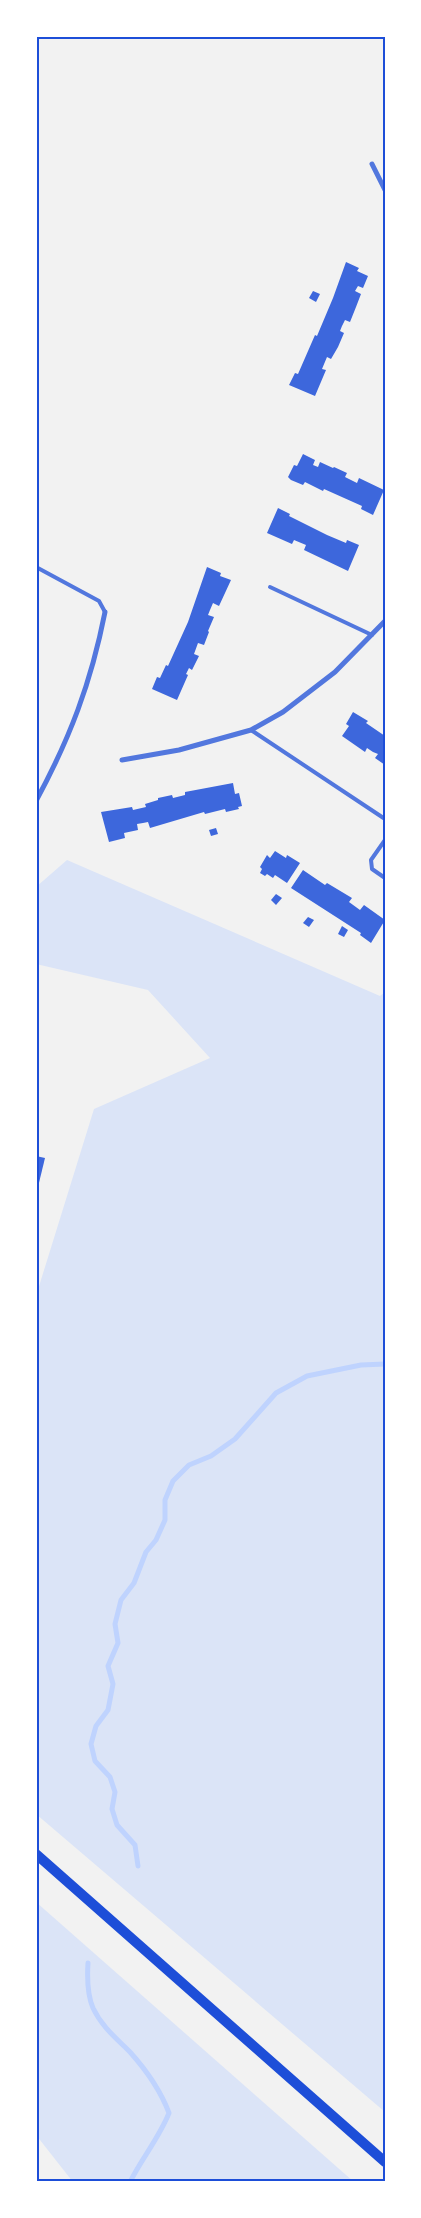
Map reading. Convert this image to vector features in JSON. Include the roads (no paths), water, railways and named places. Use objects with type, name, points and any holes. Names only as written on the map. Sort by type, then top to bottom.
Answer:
[{"type":"main road","points":[[36,1854],[385,2162]]},
{"type":"street","points":[[372,164],[385,190]]},
{"type":"street","points":[[36,801],[82,705],[97,655],[105,612]]},
{"type":"street","points":[[122,760],[179,750],[251,730],[283,712],[335,672],[385,621]]},
{"type":"lane","points":[[36,567],[99,601],[105,612]]},
{"type":"lane","points":[[270,587],[372,635]]},
{"type":"lane","points":[[251,730],[385,820]]},
{"type":"lane","points":[[385,840],[371,860],[372,869],[385,878]]},
{"type":"waterway","points":[[138,1866],[135,1845],[117,1825],[112,1809],[115,1792],[110,1777],[95,1761],[91,1744],[96,1726],[108,1710],[113,1684],[108,1666],[118,1643],[115,1624],[121,1600],[134,1583],[146,1552],[156,1540],[165,1520],[165,1500],[173,1481],[189,1465],[211,1456],[235,1439],[276,1393],[307,1376],[361,1365],[385,1364]]},
{"type":"waterway","points":[[88,1963],[89,1992],[93,2008],[105,2027],[130,2052],[147,2073],[162,2096],[169,2113],[130,2182]]}]
